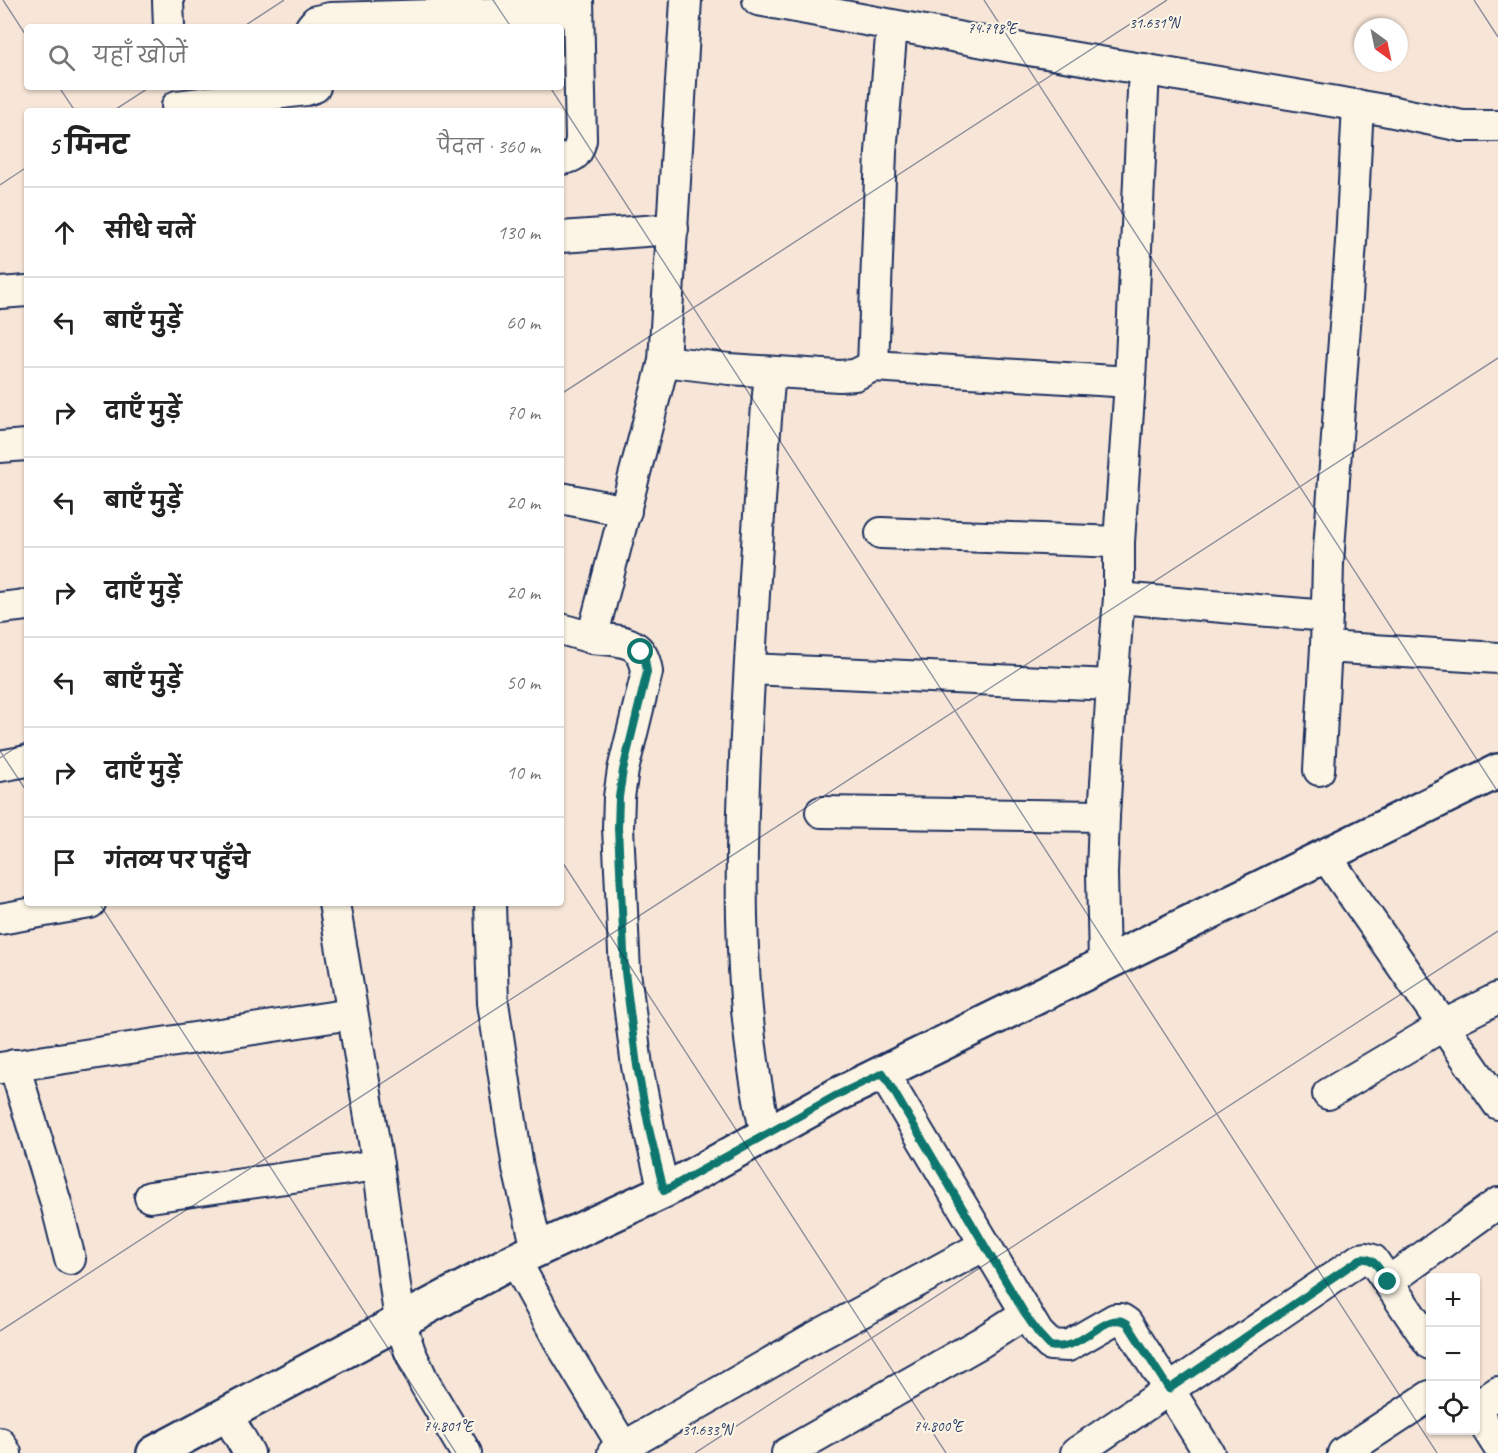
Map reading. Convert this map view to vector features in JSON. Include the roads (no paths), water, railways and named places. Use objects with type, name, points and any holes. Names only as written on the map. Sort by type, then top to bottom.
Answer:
[{"type":"street","points":[[168,0],[170,24]]},
{"type":"street","points":[[592,638],[664,361],[686,0]]},
{"type":"street","points":[[758,0],[892,26],[1358,105],[1462,126],[1498,126]]},
{"type":"street","points":[[314,24],[316,21],[330,18],[578,5],[581,140],[579,151],[575,156],[564,158]]},
{"type":"street","points":[[873,366],[882,152],[892,26]]},
{"type":"street","points":[[1104,963],[1102,874],[1104,816],[1119,598],[1119,542],[1130,382],[1144,69]]},
{"type":"street","points":[[176,101],[306,90]]},
{"type":"street","points":[[1319,770],[1328,563],[1351,242],[1358,105]]},
{"type":"street","points":[[564,237],[673,229]]},
{"type":"street","points":[[0,293],[24,291]]},
{"type":"street","points":[[664,361],[770,372],[839,376],[855,375],[873,366],[1130,382]]},
{"type":"street","points":[[766,1135],[756,1093],[749,1041],[741,878],[761,471],[770,372]]},
{"type":"street","points":[[0,447],[24,445]]},
{"type":"street","points":[[564,499],[626,511]]},
{"type":"street","points":[[881,533],[1119,542]]},
{"type":"street","points":[[1119,598],[1327,616]]},
{"type":"street","points":[[0,608],[24,604]]},
{"type":"street","points":[[564,630],[592,638],[627,642],[636,647],[645,659],[647,672],[623,770],[618,828],[625,972],[637,1066],[664,1191]]},
{"type":"street","points":[[1326,647],[1498,658]]},
{"type":"street","points":[[750,669],[1112,685]]},
{"type":"street","points":[[0,766],[24,762]]},
{"type":"street","points":[[154,1453],[526,1254],[664,1191],[837,1095],[1498,771]]},
{"type":"street","points":[[821,812],[1104,816]]},
{"type":"street","points":[[1325,855],[1498,1104]]},
{"type":"street","points":[[0,919],[73,906]]},
{"type":"street","points":[[334,906],[378,1165],[400,1321],[410,1352],[425,1384],[466,1453]]},
{"type":"street","points":[[490,906],[493,1003],[518,1168],[526,1254],[561,1344],[621,1451],[808,1341],[985,1245]]},
{"type":"street","points":[[1328,1094],[1444,1025],[1498,998]]},
{"type":"street","points":[[70,1259],[56,1203],[7,1067],[351,1014]]},
{"type":"street","points":[[883,1073],[1025,1314],[1044,1340],[1050,1346],[1068,1346],[1107,1322],[1121,1319],[1127,1323],[1209,1453]]},
{"type":"street","points":[[150,1197],[378,1165]]},
{"type":"street","points":[[1388,1282],[1498,1203]]},
{"type":"street","points":[[1076,1453],[1360,1259],[1373,1260],[1426,1337]]},
{"type":"street","points":[[787,1453],[1025,1314]]},
{"type":"street","points":[[1480,1406],[1498,1392]]},
{"type":"street","points":[[1343,1453],[1426,1399]]},
{"type":"street","points":[[227,1415],[249,1453]]},
{"type":"street","points":[[1480,1416],[1498,1446]]},
{"type":"street","points":[[0,1443],[6,1453]]}]
